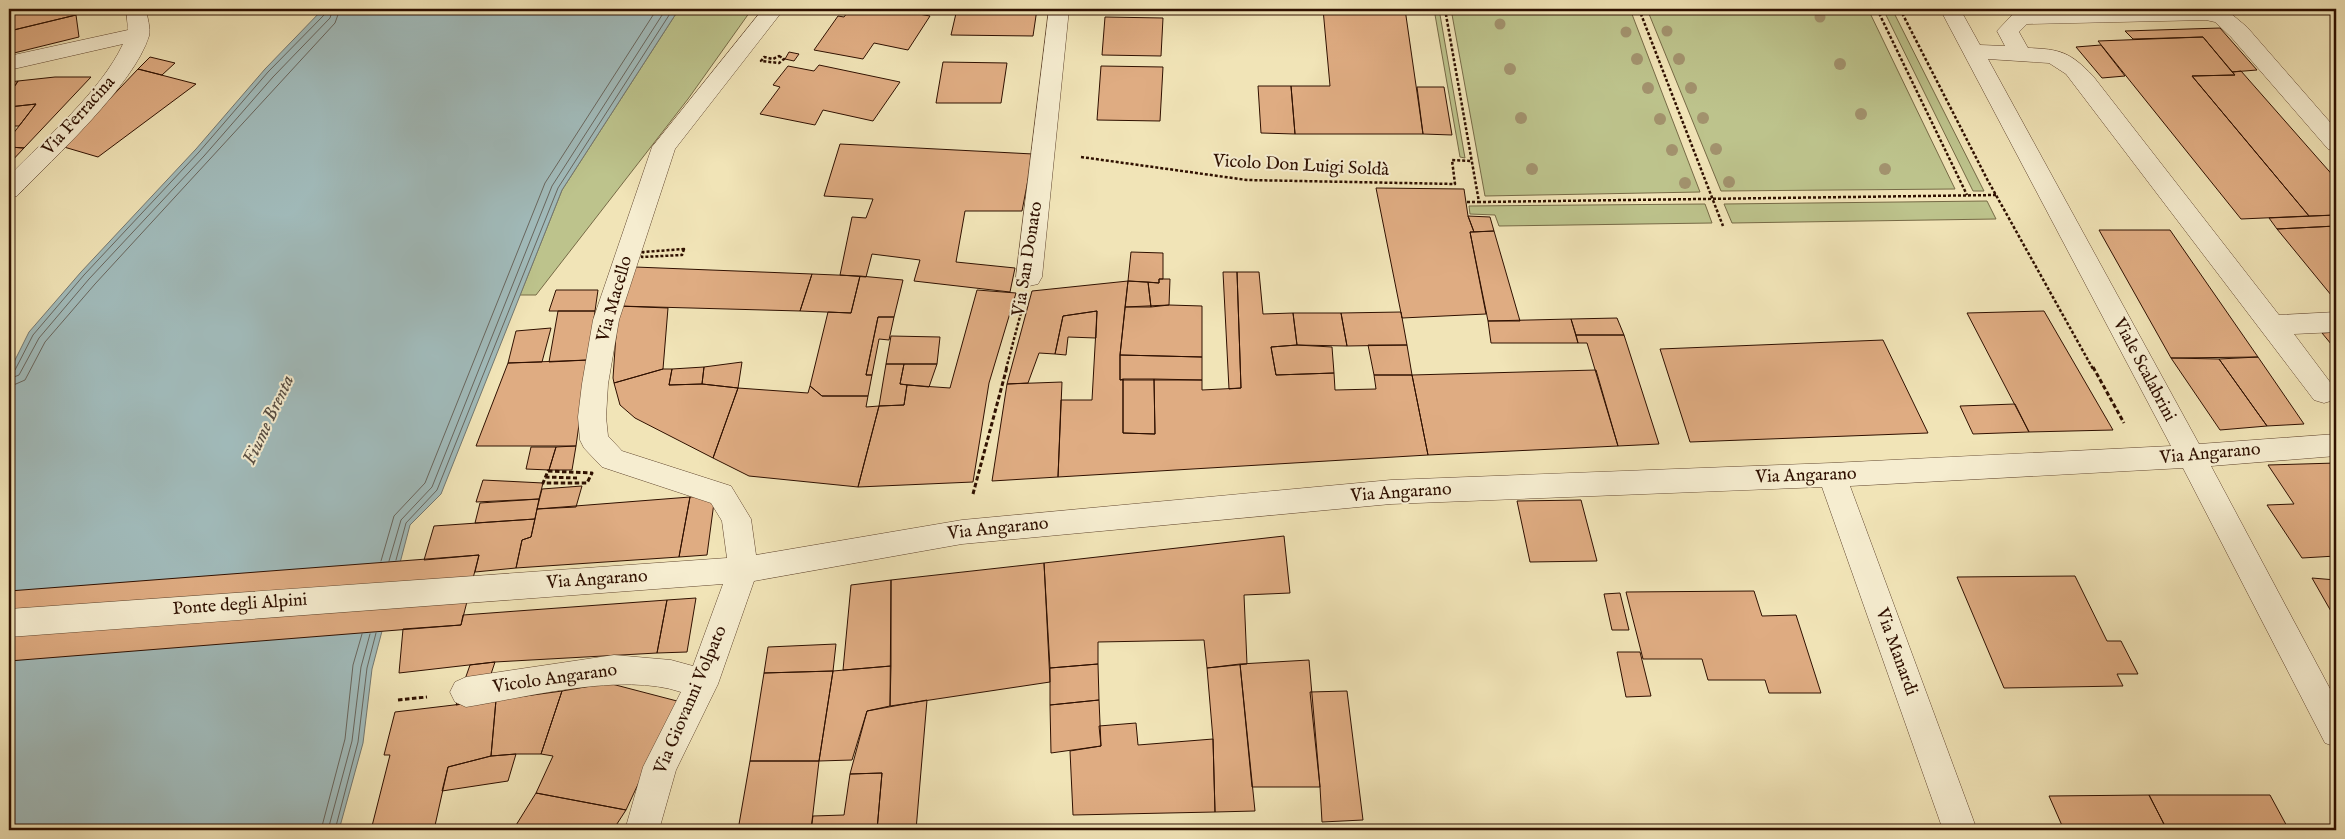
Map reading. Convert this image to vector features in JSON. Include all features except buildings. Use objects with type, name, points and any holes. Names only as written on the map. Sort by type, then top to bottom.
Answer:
[{"type":"street","points":[[9,63],[139,34],[136,9]]},
{"type":"street","name":"Via Macello","points":[[743,570],[736,519],[721,494],[612,459],[594,440],[592,417],[606,320],[664,147],[774,9]]},
{"type":"street","name":"Via San Donato","points":[[1030,277],[1059,9]]},
{"type":"street","name":"Viale Scalabrini","points":[[1950,9],[2191,455],[2336,732]]},
{"type":"street","points":[[2020,54],[2008,31],[2021,18],[2206,14],[2222,18],[2239,32],[2336,144]]},
{"type":"street","name":"Via Ferracina","points":[[9,190],[87,109],[124,66],[139,34]]},
{"type":"street","points":[[1973,51],[2054,56],[2074,69],[2086,82],[2324,392]]},
{"type":"street","points":[[2272,325],[2336,322]]},
{"type":"street","name":"Via Angarano","points":[[470,588],[743,570],[962,532],[1391,492],[1832,475],[2144,459],[2336,446]]},
{"type":"street","name":"Via Manardi","points":[[1832,475],[1960,830]]},
{"type":"street","name":"Via Giovanni Volpato","points":[[642,830],[660,767],[702,684],[743,570]]},
{"type":"street","name":"Ponte degli Alpini","points":[[9,622],[470,588]]},
{"type":"street","name":"Vicolo Angarano","points":[[466,692],[614,669],[671,674],[702,684]]},
{"type":"path","points":[[1445,9],[1479,202]]},
{"type":"path","points":[[1638,9],[1723,226]]},
{"type":"path","points":[[1877,9],[1967,195]]},
{"type":"path","points":[[1900,9],[1996,195],[2144,459]]},
{"type":"path","name":"Vicolo Don Luigi Soldà","points":[[1044,152],[1257,180],[1455,184],[1452,160],[1472,161]]},
{"type":"path","points":[[1467,202],[1996,195]]},
{"type":"path","name":"Via San Donato","points":[[972,497],[1030,277]]},
{"type":"path","points":[[548,471],[592,473],[587,483],[543,483],[548,471]]},
{"type":"green space","points":[[679,9],[752,9],[688,99],[536,295],[520,295],[562,190]]},
{"type":"green space","points":[[1434,9],[1439,9],[1465,158],[1460,157]]},
{"type":"green space","points":[[1451,9],[1630,9],[1700,192],[1485,196]]},
{"type":"green space","points":[[1647,9],[1868,9],[1955,189],[1721,191]]},
{"type":"green space","points":[[1883,9],[1892,9],[1984,191],[1973,191]]},
{"type":"green space","points":[[1987,201],[1996,219],[1732,223],[1724,204]]},
{"type":"green space","points":[[1705,204],[1712,223],[1499,226],[1495,215],[1470,214],[1469,206]]},
{"type":"water","name":"Fiume Brenta","points":[[323,9],[679,9],[562,190],[441,494],[410,525],[372,669],[363,743],[339,830],[9,830],[9,372],[29,332],[81,272],[196,149],[265,69]]}]
